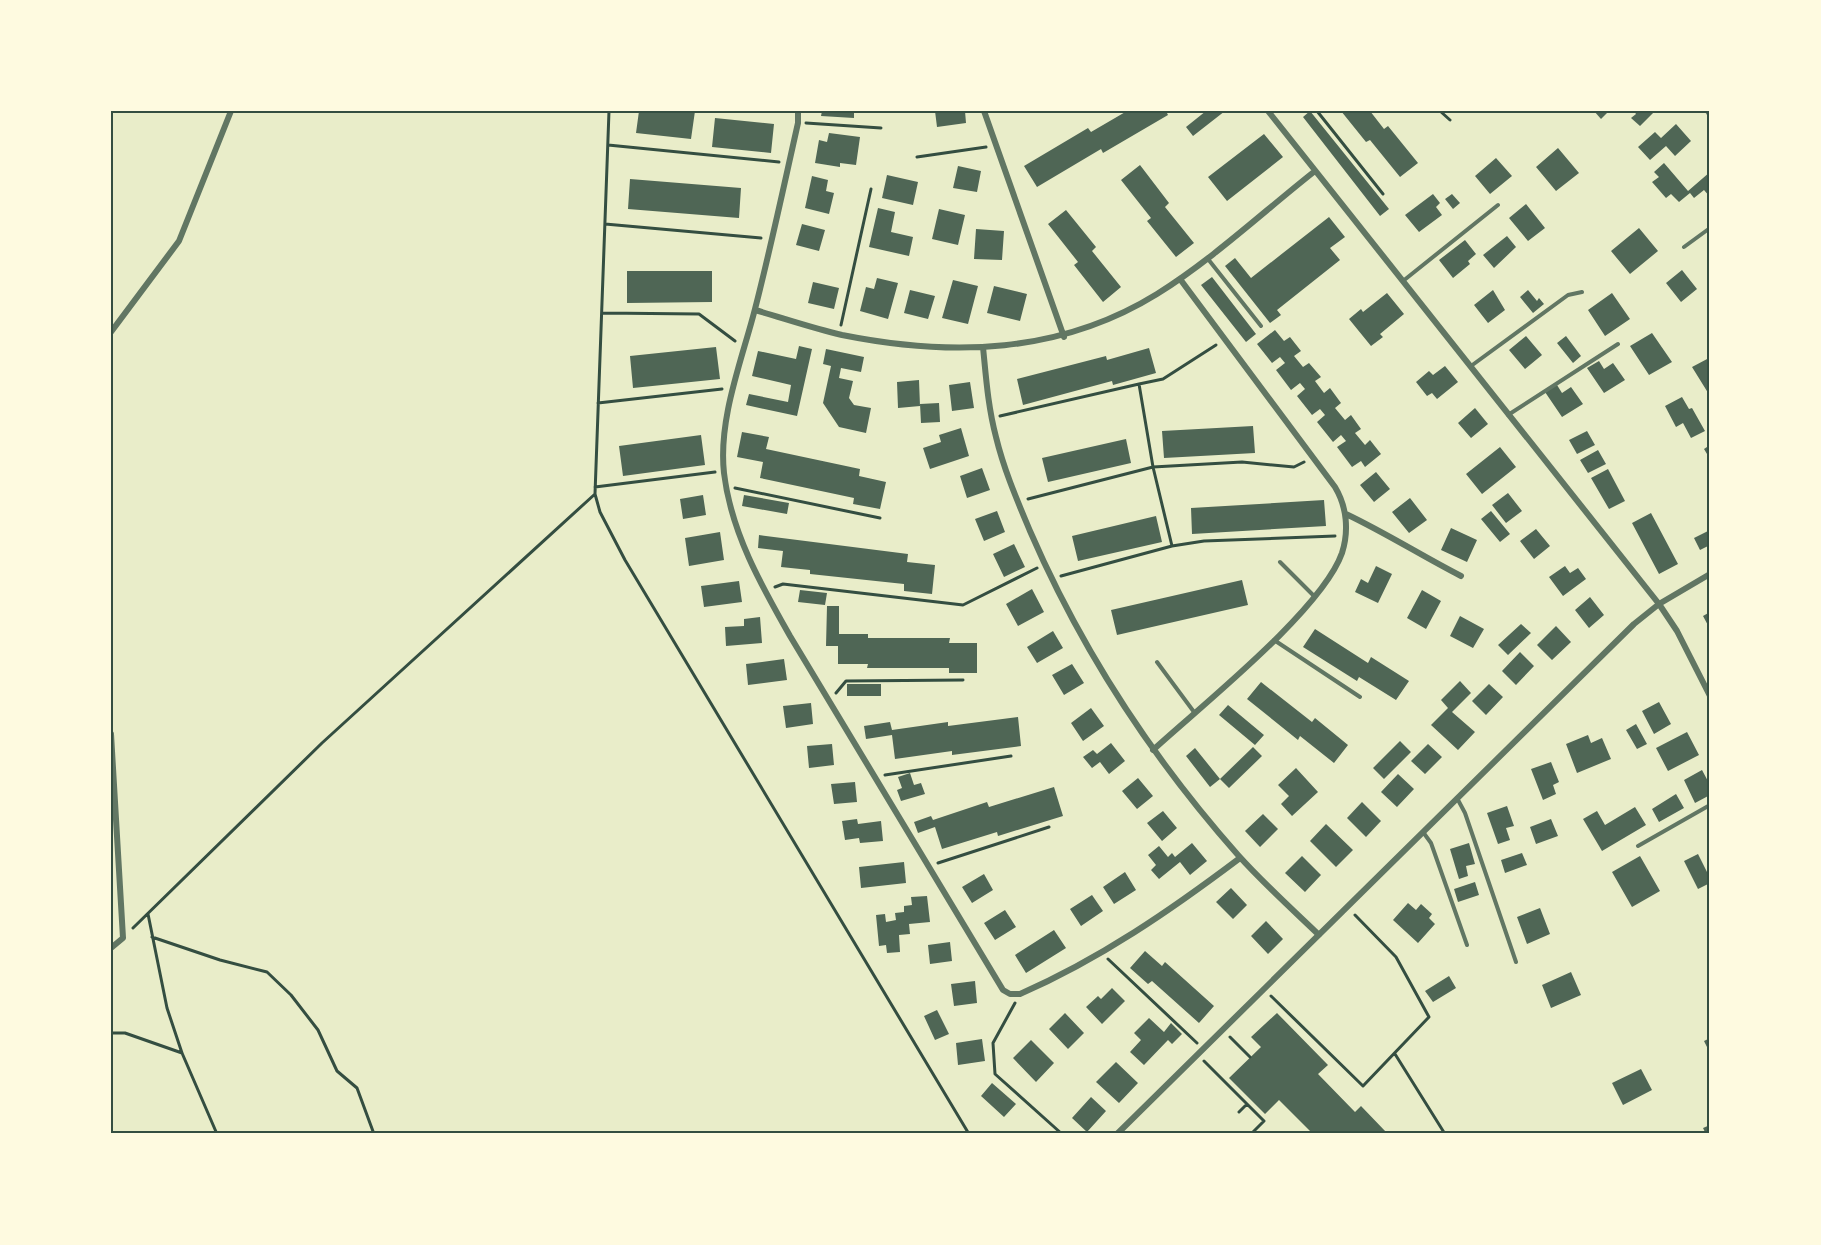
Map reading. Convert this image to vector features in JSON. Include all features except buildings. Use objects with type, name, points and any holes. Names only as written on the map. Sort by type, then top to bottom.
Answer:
[{"type":"street","points":[[111,332],[179,241],[231,111]]},
{"type":"street","points":[[798,111],[798,123],[772,239],[726,427],[724,471],[726,487],[743,544],[764,590],[828,701],[997,983],[1010,994],[1020,994],[1103,951],[1180,903],[1240,858]]},
{"type":"street","points":[[984,111],[999,145],[1064,337]]},
{"type":"street","points":[[1279,111],[1270,114],[1659,604],[1677,631],[1710,696]]},
{"type":"street","points":[[754,310],[840,334],[880,342],[983,347],[1064,337],[1095,327],[1180,279],[1315,171]]},
{"type":"street","points":[[1153,750],[1273,640],[1315,597],[1329,578],[1342,553],[1346,536],[1346,514],[1341,496],[1180,279]]},
{"type":"street","points":[[983,347],[992,418],[1017,502],[1051,579],[1078,630],[1153,750],[1200,811],[1240,858],[1319,935]]},
{"type":"street","points":[[1346,514],[1396,538],[1413,551],[1461,576]]},
{"type":"street","points":[[1117,1134],[1634,624],[1659,604],[1710,574]]},
{"type":"street","points":[[111,734],[123,938],[111,948]]},
{"type":"lane","points":[[1402,281],[1498,205]]},
{"type":"lane","points":[[1684,247],[1710,228]]},
{"type":"lane","points":[[1207,257],[1261,327]]},
{"type":"lane","points":[[1471,367],[1568,295],[1582,292]]},
{"type":"lane","points":[[1508,415],[1618,344]]},
{"type":"lane","points":[[1280,562],[1315,597]]},
{"type":"lane","points":[[1273,640],[1360,697]]},
{"type":"lane","points":[[1157,662],[1194,712]]},
{"type":"lane","points":[[1457,798],[1465,813],[1516,962]]},
{"type":"lane","points":[[1638,846],[1710,805]]},
{"type":"lane","points":[[1423,832],[1431,843],[1467,945]]},
{"type":"path","points":[[609,111],[595,487],[600,512],[625,560],[969,1134]]},
{"type":"path","points":[[1317,111],[1383,194]]},
{"type":"path","points":[[1440,111],[1450,120]]},
{"type":"path","points":[[798,123],[881,128]]},
{"type":"path","points":[[608,145],[789,163]]},
{"type":"path","points":[[917,157],[999,145]]},
{"type":"path","points":[[840,334],[871,189]]},
{"type":"path","points":[[605,224],[772,239]]},
{"type":"path","points":[[602,313],[699,314],[744,347]]},
{"type":"path","points":[[992,418],[1163,379],[1225,339]]},
{"type":"path","points":[[1139,384],[1154,467],[1172,546]]},
{"type":"path","points":[[598,402],[735,387]]},
{"type":"path","points":[[1017,502],[1154,467],[1242,462],[1294,467],[1313,457]]},
{"type":"path","points":[[595,487],[724,471]]},
{"type":"path","points":[[726,487],[880,518]]},
{"type":"path","points":[[123,938],[322,743],[595,494]]},
{"type":"path","points":[[1051,579],[1172,546],[1204,541],[1346,536]]},
{"type":"path","points":[[764,590],[783,585],[963,604],[1044,564]]},
{"type":"path","points":[[828,701],[846,681],[963,680]]},
{"type":"path","points":[[874,777],[1011,756]]},
{"type":"path","points":[[927,867],[1049,827]]},
{"type":"path","points":[[1263,988],[1364,1086],[1429,1017],[1396,957],[1347,907]]},
{"type":"path","points":[[147,913],[168,1008],[182,1053],[217,1134]]},
{"type":"path","points":[[152,937],[220,960],[267,972],[291,995],[318,1030],[337,1071],[357,1088],[374,1134]]},
{"type":"path","points":[[1103,951],[1113,966],[1203,1048]]},
{"type":"path","points":[[1020,994],[993,1043],[995,1074],[1062,1134]]},
{"type":"path","points":[[1222,1029],[1250,1057]]},
{"type":"path","points":[[111,1033],[125,1033],[182,1053]]},
{"type":"path","points":[[1197,1054],[1264,1121],[1251,1134]]},
{"type":"path","points":[[1395,1054],[1445,1134]]},
{"type":"path","points":[[1239,1112],[1247,1104]]}]
